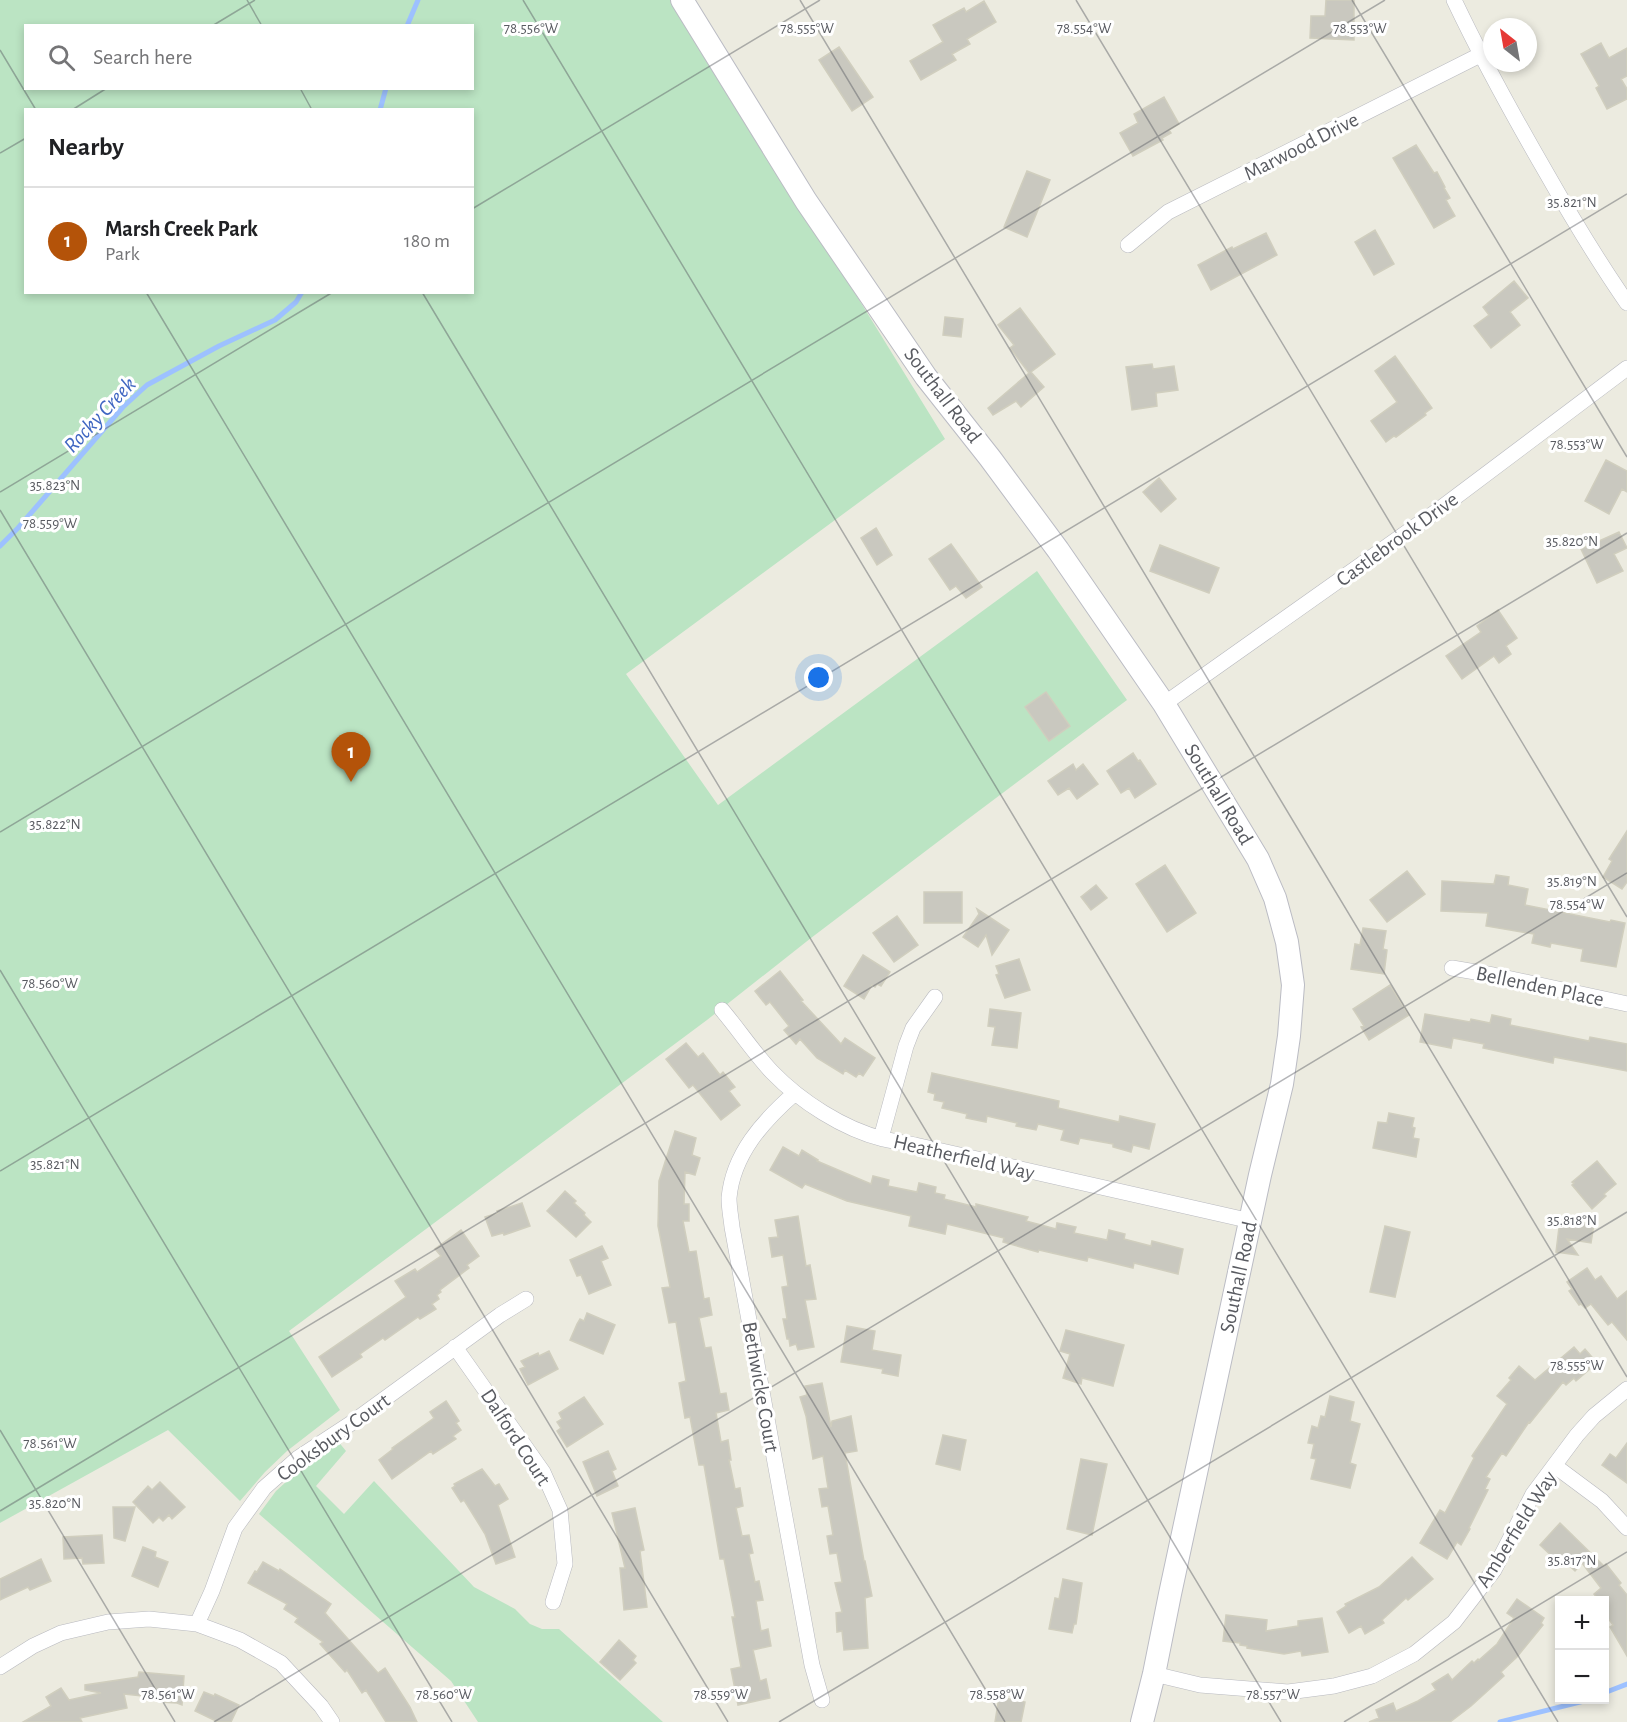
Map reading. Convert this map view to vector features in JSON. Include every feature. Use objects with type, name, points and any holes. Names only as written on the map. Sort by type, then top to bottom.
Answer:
[{"type":"street","name":"Southall Road","points":[[682,0],[806,201],[920,367],[1058,550],[1164,704],[1258,859],[1275,898],[1287,942],[1293,985],[1282,1083],[1142,1722]]},
{"type":"street","points":[[1454,0],[1516,122],[1579,230],[1627,303]]},
{"type":"street","name":"Marwood Drive","points":[[1128,245],[1168,212],[1480,55]]},
{"type":"street","name":"Castlebrook Drive","points":[[1164,704],[1437,511],[1627,368]]},
{"type":"street","name":"Bellenden Place","points":[[1452,968],[1627,1004]]},
{"type":"street","points":[[881,1138],[906,1046],[913,1028],[935,997]]},
{"type":"street","name":"Heatherfield Way","points":[[722,1010],[771,1071],[795,1093],[824,1113],[855,1129],[881,1138],[1251,1221]]},
{"type":"street","name":"Bethwicke Court","points":[[795,1093],[761,1126],[741,1155],[733,1178],[729,1200],[812,1665],[822,1700]]},
{"type":"street","name":"Cooksbury Court","points":[[197,1624],[212,1591],[235,1528],[264,1488],[298,1458],[350,1424],[500,1315],[526,1299]]},
{"type":"street","name":"Dalford Court","points":[[455,1347],[543,1472],[561,1509],[565,1564],[553,1602]]},
{"type":"street","name":"Amberfield Way","points":[[1154,1674],[1200,1685],[1288,1692],[1334,1686],[1372,1676],[1414,1654],[1454,1622],[1494,1570],[1533,1494],[1594,1416],[1627,1389]]},
{"type":"street","points":[[1555,1466],[1602,1501],[1627,1528]]},
{"type":"street","points":[[0,1667],[33,1646],[62,1633],[108,1622],[149,1619],[197,1624],[240,1640],[281,1663],[321,1706],[332,1722]]},
{"type":"green space","points":[[0,0],[674,0],[945,439],[626,674],[718,805],[1037,571],[1127,700],[811,938],[707,1020],[289,1331],[340,1410],[287,1451],[240,1501],[168,1430],[0,1523]]},
{"type":"green space","points":[[337,1440],[346,1451],[316,1486],[344,1514],[374,1481],[474,1587],[515,1609],[530,1624],[542,1629],[559,1629],[663,1722],[478,1722],[451,1681],[259,1514],[276,1491]]},
{"type":"building","points":[[1326,0],[1354,0],[1354,40],[1310,38],[1311,16],[1325,16]]},
{"type":"building","points":[[984,1],[996,22],[967,39],[970,44],[952,54],[956,60],[921,80],[910,61],[943,42],[933,25],[964,8],[966,12]]},
{"type":"building","points":[[1601,43],[1609,58],[1627,48],[1627,76],[1621,79],[1627,89],[1627,99],[1607,109],[1596,88],[1599,86],[1581,54]]},
{"type":"building","points":[[839,47],[873,97],[852,111],[819,60]]},
{"type":"building","points":[[1164,97],[1179,124],[1169,130],[1171,133],[1162,138],[1163,140],[1133,156],[1120,133],[1138,123],[1134,114]]},
{"type":"building","points":[[1416,145],[1434,173],[1437,172],[1450,198],[1446,200],[1455,216],[1434,228],[1393,158]]},
{"type":"building","points":[[1027,171],[1050,180],[1027,237],[1004,227]]},
{"type":"building","points":[[1375,230],[1394,264],[1374,275],[1355,242]]},
{"type":"building","points":[[1266,233],[1277,255],[1211,290],[1198,265],[1232,247],[1233,249]]},
{"type":"building","points":[[1514,281],[1528,298],[1510,312],[1520,325],[1491,348],[1474,326],[1489,315],[1483,307]]},
{"type":"building","points":[[1020,308],[1055,354],[1031,372],[1044,387],[1021,407],[1016,401],[993,415],[988,408],[1029,373],[1010,348],[1014,345],[998,325]]},
{"type":"building","points":[[945,317],[963,319],[961,337],[943,335]]},
{"type":"building","points":[[1395,356],[1432,408],[1425,413],[1426,415],[1386,442],[1371,421],[1397,402],[1375,371]]},
{"type":"building","points":[[1152,364],[1153,369],[1174,366],[1178,390],[1156,393],[1157,406],[1132,410],[1126,367]]},
{"type":"building","points":[[1606,460],[1627,471],[1627,492],[1622,489],[1609,514],[1585,501]]},
{"type":"building","points":[[1159,478],[1176,499],[1161,512],[1143,492]]},
{"type":"building","points":[[876,528],[892,555],[877,565],[861,538]]},
{"type":"building","points":[[1619,532],[1627,548],[1614,554],[1623,571],[1597,583],[1581,549]]},
{"type":"building","points":[[951,544],[982,587],[966,598],[956,586],[950,590],[929,559]]},
{"type":"building","points":[[1160,545],[1219,568],[1209,593],[1150,571]]},
{"type":"building","points":[[1498,610],[1517,638],[1506,646],[1511,654],[1499,663],[1494,656],[1462,679],[1446,656],[1481,632],[1477,626]]},
{"type":"building","points":[[1046,692],[1070,726],[1049,741],[1025,707]]},
{"type":"building","points":[[1133,753],[1156,784],[1135,798],[1129,788],[1121,793],[1107,771]]},
{"type":"building","points":[[1073,764],[1076,770],[1083,764],[1098,784],[1077,799],[1069,788],[1058,795],[1048,781]]},
{"type":"building","points":[[1627,831],[1627,882],[1622,889],[1603,877],[1612,861],[1609,859]]},
{"type":"building","points":[[1165,865],[1196,913],[1167,932],[1136,884]]},
{"type":"building","points":[[1407,871],[1425,894],[1387,922],[1370,900]]},
{"type":"building","points":[[1496,875],[1509,877],[1508,885],[1528,889],[1525,905],[1625,923],[1616,967],[1581,961],[1583,949],[1551,943],[1550,947],[1532,943],[1534,934],[1486,926],[1488,913],[1441,911],[1442,881],[1494,884]]},
{"type":"building","points":[[1096,885],[1107,898],[1091,910],[1081,897]]},
{"type":"building","points":[[924,892],[962,892],[962,923],[924,923]]},
{"type":"building","points":[[977,909],[1009,930],[992,955],[986,935],[978,947],[963,937],[979,914]]},
{"type":"building","points":[[897,916],[918,945],[894,962],[873,933]]},
{"type":"building","points":[[1363,928],[1386,931],[1383,949],[1387,950],[1384,974],[1351,969],[1355,944],[1360,945]]},
{"type":"building","points":[[863,955],[890,972],[881,986],[872,985],[864,999],[844,986]]},
{"type":"building","points":[[1019,959],[1030,990],[1005,998],[996,975],[999,974],[996,966]]},
{"type":"building","points":[[780,971],[803,1000],[801,1001],[841,1044],[845,1038],[875,1058],[863,1076],[859,1073],[856,1077],[845,1070],[843,1074],[817,1058],[800,1039],[796,1044],[784,1030],[789,1026],[770,1002],[766,1005],[755,991]]},
{"type":"building","points":[[1390,985],[1409,1015],[1369,1040],[1361,1027],[1364,1026],[1353,1009]]},
{"type":"building","points":[[990,1009],[1021,1013],[1017,1048],[992,1045],[995,1027],[988,1026]]},
{"type":"building","points":[[1425,1014],[1490,1023],[1492,1015],[1511,1019],[1510,1025],[1589,1041],[1590,1037],[1627,1044],[1627,1071],[1554,1057],[1553,1063],[1483,1048],[1484,1044],[1453,1038],[1451,1048],[1420,1042]]},
{"type":"building","points":[[686,1043],[698,1057],[703,1053],[720,1075],[723,1072],[735,1087],[729,1091],[740,1105],[721,1120],[693,1085],[689,1088],[666,1059]]},
{"type":"building","points":[[932,1073],[1059,1101],[1058,1108],[1119,1122],[1120,1116],[1155,1124],[1149,1149],[1133,1145],[1131,1152],[1113,1147],[1113,1144],[1080,1138],[1078,1144],[1061,1140],[1064,1130],[1038,1124],[1036,1130],[987,1116],[986,1122],[966,1118],[967,1114],[942,1108],[944,1102],[934,1100],[935,1094],[928,1092]]},
{"type":"building","points":[[1389,1113],[1414,1118],[1413,1138],[1419,1139],[1416,1157],[1373,1148],[1378,1122],[1387,1123]]},
{"type":"building","points":[[675,1131],[696,1138],[692,1155],[700,1158],[695,1175],[685,1172],[684,1204],[689,1204],[689,1221],[683,1221],[689,1252],[696,1251],[704,1299],[709,1298],[712,1315],[699,1318],[705,1348],[711,1347],[720,1394],[726,1393],[729,1410],[716,1413],[721,1442],[728,1440],[731,1460],[729,1460],[735,1489],[740,1488],[743,1506],[736,1508],[742,1536],[749,1535],[753,1553],[749,1554],[755,1582],[759,1581],[763,1600],[756,1601],[761,1631],[768,1629],[771,1646],[753,1650],[760,1681],[766,1679],[770,1698],[738,1705],[731,1669],[741,1667],[732,1617],[735,1617],[724,1559],[720,1559],[704,1465],[699,1465],[690,1417],[685,1418],[679,1383],[686,1381],[676,1322],[669,1323],[662,1288],[670,1287],[658,1226],[659,1181]]},
{"type":"building","points":[[783,1147],[799,1156],[802,1150],[817,1161],[871,1184],[873,1176],[889,1180],[888,1186],[917,1192],[919,1183],[936,1187],[935,1193],[945,1195],[944,1199],[976,1207],[976,1204],[1028,1217],[1026,1221],[1056,1229],[1057,1223],[1076,1227],[1074,1233],[1107,1240],[1109,1230],[1125,1234],[1124,1239],[1151,1246],[1152,1241],[1183,1249],[1178,1274],[1134,1263],[1133,1268],[1088,1257],[1087,1261],[1039,1250],[1038,1252],[1003,1242],[1004,1238],[947,1224],[945,1234],[909,1226],[911,1216],[847,1201],[805,1184],[802,1188],[770,1170]]},
{"type":"building","points":[[1597,1161],[1616,1184],[1592,1209],[1572,1182]]},
{"type":"building","points":[[565,1191],[576,1201],[574,1203],[591,1222],[576,1237],[547,1211]]},
{"type":"building","points":[[522,1203],[530,1226],[504,1235],[503,1233],[492,1236],[485,1217]]},
{"type":"building","points":[[798,1216],[806,1266],[810,1265],[816,1299],[805,1300],[814,1347],[798,1350],[796,1344],[790,1346],[783,1319],[787,1319],[782,1287],[788,1286],[783,1255],[772,1257],[769,1238],[778,1237],[775,1220]]},
{"type":"building","points":[[1560,1219],[1594,1224],[1591,1243],[1567,1239],[1578,1255],[1556,1252]]},
{"type":"building","points":[[1385,1226],[1410,1232],[1395,1297],[1370,1292]]},
{"type":"building","points":[[461,1230],[479,1256],[467,1265],[469,1268],[440,1290],[441,1292],[437,1295],[439,1299],[432,1304],[436,1309],[420,1319],[418,1317],[385,1340],[383,1338],[360,1354],[362,1357],[332,1377],[319,1357],[406,1297],[395,1281],[415,1269],[417,1272],[441,1256],[435,1249]]},
{"type":"building","points":[[602,1246],[608,1258],[601,1261],[611,1285],[589,1294],[581,1275],[577,1276],[570,1260]]},
{"type":"building","points":[[1587,1268],[1595,1280],[1601,1276],[1617,1299],[1627,1291],[1627,1340],[1612,1322],[1608,1325],[1591,1304],[1585,1308],[1579,1305],[1569,1291],[1572,1289],[1567,1282]]},
{"type":"building","points":[[587,1313],[615,1325],[603,1354],[570,1340],[580,1319],[584,1321]]},
{"type":"building","points":[[847,1326],[875,1331],[872,1350],[901,1355],[898,1376],[882,1373],[883,1369],[841,1362]]},
{"type":"building","points":[[1066,1330],[1124,1345],[1113,1386],[1082,1378],[1081,1384],[1063,1378],[1070,1354],[1060,1351]]},
{"type":"building","points":[[1574,1347],[1580,1354],[1585,1349],[1597,1363],[1576,1381],[1574,1378],[1566,1385],[1563,1382],[1529,1422],[1506,1456],[1502,1453],[1486,1477],[1490,1479],[1485,1489],[1488,1490],[1461,1545],[1457,1542],[1447,1559],[1420,1543],[1440,1510],[1445,1513],[1474,1458],[1472,1456],[1507,1404],[1497,1396],[1511,1380],[1509,1378],[1519,1366],[1535,1380]]},
{"type":"building","points":[[549,1351],[558,1369],[528,1385],[520,1369],[525,1367],[521,1361],[538,1353],[539,1356]]},
{"type":"building","points":[[822,1383],[831,1427],[832,1421],[851,1416],[857,1451],[845,1453],[872,1596],[865,1598],[868,1648],[844,1650],[842,1631],[837,1632],[836,1613],[842,1612],[835,1583],[842,1582],[837,1553],[830,1554],[827,1536],[833,1535],[828,1506],[822,1507],[819,1489],[828,1488],[823,1456],[813,1459],[806,1416],[800,1397],[807,1395],[805,1386]]},
{"type":"building","points":[[1330,1396],[1354,1402],[1350,1421],[1360,1424],[1350,1463],[1356,1465],[1350,1488],[1311,1479],[1316,1459],[1311,1458],[1314,1444],[1308,1443],[1312,1426],[1318,1428],[1321,1416],[1325,1417]]},
{"type":"building","points":[[584,1397],[603,1424],[567,1447],[557,1431],[561,1428],[557,1422],[562,1419],[559,1413]]},
{"type":"building","points":[[446,1401],[459,1421],[456,1423],[461,1430],[453,1436],[456,1439],[433,1454],[431,1451],[392,1479],[379,1460],[434,1418],[430,1412]]},
{"type":"building","points":[[943,1435],[966,1440],[960,1470],[936,1464]]},
{"type":"building","points":[[1627,1443],[1627,1483],[1602,1465],[1610,1454],[1616,1458]]},
{"type":"building","points":[[608,1451],[616,1469],[612,1471],[618,1486],[597,1496],[583,1462]]},
{"type":"building","points":[[1081,1459],[1107,1464],[1092,1535],[1067,1529]]},
{"type":"building","points":[[482,1469],[495,1486],[499,1484],[508,1499],[498,1505],[515,1557],[496,1564],[485,1534],[464,1500],[461,1502],[452,1488],[454,1484]]},
{"type":"building","points":[[160,1482],[185,1507],[172,1519],[169,1515],[163,1521],[159,1517],[153,1523],[133,1502],[148,1486],[152,1490]]},
{"type":"building","points":[[113,1507],[135,1507],[125,1541],[114,1538]]},
{"type":"building","points":[[635,1508],[644,1550],[640,1551],[647,1607],[624,1610],[620,1568],[625,1568],[612,1513]]},
{"type":"building","points":[[1560,1523],[1604,1566],[1606,1564],[1621,1583],[1619,1585],[1627,1595],[1627,1656],[1610,1627],[1613,1625],[1609,1620],[1609,1596],[1594,1594],[1601,1588],[1582,1563],[1575,1571],[1562,1559],[1559,1563],[1540,1545]]},
{"type":"building","points":[[102,1535],[104,1563],[83,1564],[82,1558],[64,1559],[63,1537]]},
{"type":"building","points":[[143,1547],[156,1552],[155,1557],[168,1562],[158,1587],[132,1576]]},
{"type":"building","points":[[1412,1557],[1433,1579],[1408,1600],[1406,1598],[1382,1620],[1384,1623],[1365,1634],[1361,1626],[1349,1633],[1337,1612],[1346,1606],[1345,1604],[1379,1587]]},
{"type":"building","points":[[41,1559],[51,1581],[30,1590],[28,1587],[0,1600],[0,1579]]},
{"type":"building","points":[[263,1562],[279,1571],[280,1569],[331,1604],[325,1613],[378,1673],[385,1668],[417,1722],[386,1722],[366,1690],[362,1693],[347,1670],[345,1672],[320,1644],[323,1642],[295,1622],[298,1618],[284,1609],[287,1604],[248,1583]]},
{"type":"building","points":[[1063,1579],[1082,1583],[1076,1624],[1074,1624],[1072,1633],[1049,1629],[1055,1598],[1059,1599]]},
{"type":"building","points":[[1517,1599],[1544,1618],[1541,1623],[1543,1625],[1517,1657],[1501,1672],[1504,1676],[1471,1706],[1450,1722],[1369,1722],[1379,1718],[1376,1710],[1393,1703],[1396,1711],[1418,1701],[1436,1690],[1432,1684],[1448,1674],[1452,1680],[1472,1661],[1474,1663],[1479,1660],[1497,1644],[1514,1618],[1507,1613]]},
{"type":"building","points":[[1226,1615],[1267,1620],[1266,1631],[1298,1626],[1298,1621],[1322,1618],[1328,1652],[1302,1656],[1301,1651],[1284,1654],[1247,1648],[1240,1643],[1223,1641]]},
{"type":"building","points":[[619,1640],[636,1656],[633,1660],[636,1663],[620,1680],[600,1662]]},
{"type":"building","points":[[139,1672],[184,1676],[182,1705],[160,1702],[161,1698],[124,1694],[127,1708],[80,1718],[82,1722],[23,1722],[51,1706],[46,1697],[61,1688],[69,1700],[101,1693],[85,1690],[85,1685],[138,1677]]},
{"type":"building","points":[[204,1692],[214,1696],[215,1694],[239,1705],[231,1722],[218,1722],[195,1711]]},
{"type":"building","points":[[999,1697],[1025,1702],[1021,1722],[995,1722]]},
{"type":"waterway","name":"Rocky Creek","points":[[408,24],[418,0]]},
{"type":"waterway","name":"Rocky Creek","points":[[381,108],[385,90]]},
{"type":"waterway","name":"Rocky Creek","points":[[0,546],[123,407],[147,385],[219,346],[275,320],[296,302],[301,294]]},
{"type":"waterway","points":[[1609,1691],[1627,1684]]},
{"type":"waterway","points":[[1500,1722],[1572,1704]]},
{"type":"place","name":"Marsh Creek Park","points":[[351,782]]}]
